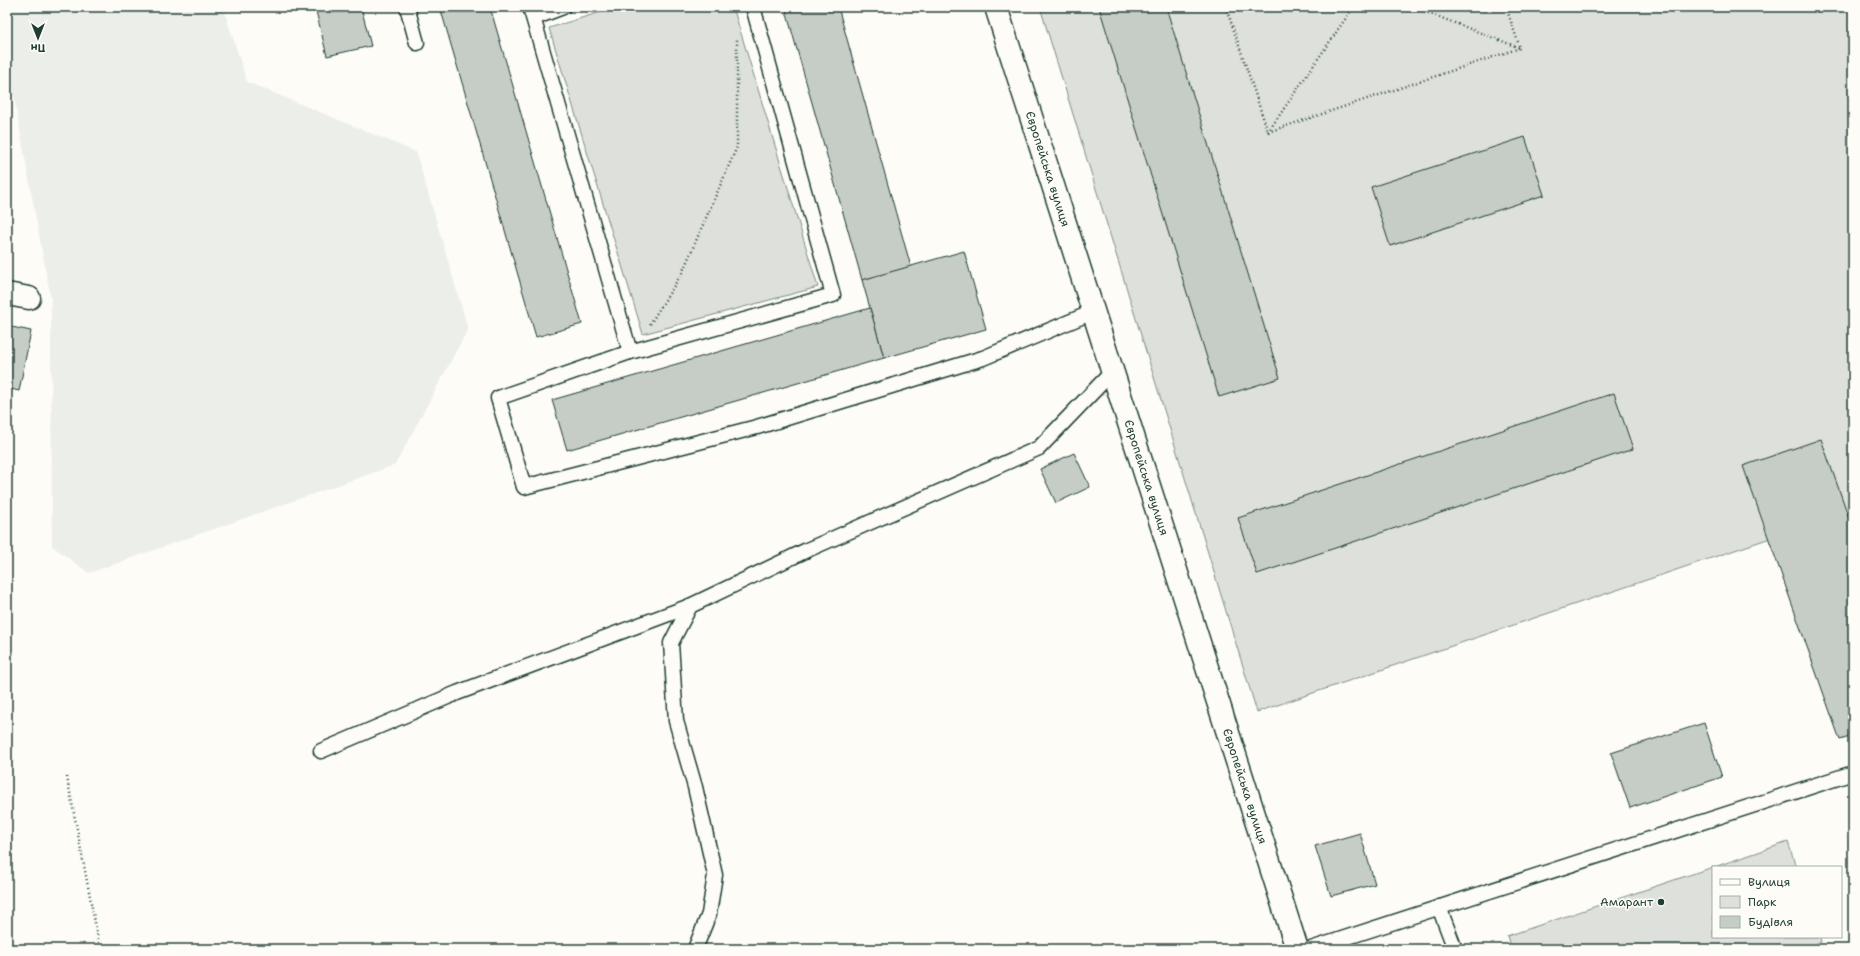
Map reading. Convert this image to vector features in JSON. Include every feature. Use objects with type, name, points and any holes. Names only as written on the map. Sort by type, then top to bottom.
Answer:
[{"type":"street","name":"Європейська вулиця","points":[[996,7],[1297,949]]},
{"type":"street","points":[[7,294],[29,298]]},
{"type":"lane","points":[[407,7],[417,43]]},
{"type":"lane","points":[[564,7],[532,12],[630,352]]},
{"type":"lane","points":[[753,7],[833,295],[630,352],[498,398],[524,487],[757,427],[983,358],[1093,312]]},
{"type":"lane","points":[[321,751],[457,693],[690,606],[808,550],[1039,448],[1112,372]]},
{"type":"lane","points":[[690,606],[671,644],[676,721],[695,787],[715,875],[709,914],[695,949]]},
{"type":"lane","points":[[1311,949],[1853,773]]},
{"type":"lane","points":[[1439,907],[1455,949]]},
{"type":"path","points":[[1226,7],[1268,132]]},
{"type":"path","points":[[1413,7],[1520,48]]},
{"type":"path","points":[[1506,7],[1520,48]]},
{"type":"path","points":[[1268,132],[1350,12]]},
{"type":"path","points":[[649,326],[682,273],[738,148],[738,31]]},
{"type":"path","points":[[1268,132],[1520,48]]},
{"type":"path","points":[[67,777],[100,949]]},
{"type":"shaded area","points":[[7,7],[223,7],[247,82],[416,152],[468,329],[395,465],[89,573],[52,546],[51,300],[7,59]]},
{"type":"green space","points":[[617,7],[733,7],[818,287],[643,334],[549,28]]},
{"type":"green space","points":[[1040,7],[1853,7],[1853,510],[1257,712]]},
{"type":"green space","points":[[1788,842],[1796,866],[1717,866]]},
{"type":"green space","name":"Амарант","points":[[1712,867],[1712,938],[1820,938],[1821,942],[1800,949],[1511,949],[1507,936]]},
{"type":"building","points":[[315,7],[361,7],[371,46],[327,56]]},
{"type":"building","points":[[440,7],[490,7],[582,324],[536,337]]},
{"type":"building","points":[[785,7],[838,7],[911,267],[862,280]]},
{"type":"building","points":[[1099,7],[1166,7],[1280,378],[1219,397]]},
{"type":"building","points":[[1525,137],[1544,195],[1390,246],[1371,187]]},
{"type":"building","points":[[964,251],[986,329],[884,358],[862,280]]},
{"type":"building","points":[[870,308],[884,358],[567,450],[552,400]]},
{"type":"building","points":[[1853,316],[1853,332],[1848,317]]},
{"type":"building","points":[[7,326],[31,331],[19,391],[7,388]]},
{"type":"building","points":[[1614,393],[1633,449],[1257,574],[1238,518]]},
{"type":"building","points":[[1821,439],[1853,529],[1853,736],[1840,740],[1743,466]]},
{"type":"building","points":[[1074,453],[1090,487],[1056,503],[1040,469]]},
{"type":"building","points":[[1704,723],[1722,777],[1630,808],[1611,753]]},
{"type":"building","points":[[1360,833],[1375,884],[1331,896],[1315,846]]},
{"type":"place","name":"Амарант","points":[[1661,902]]}]
